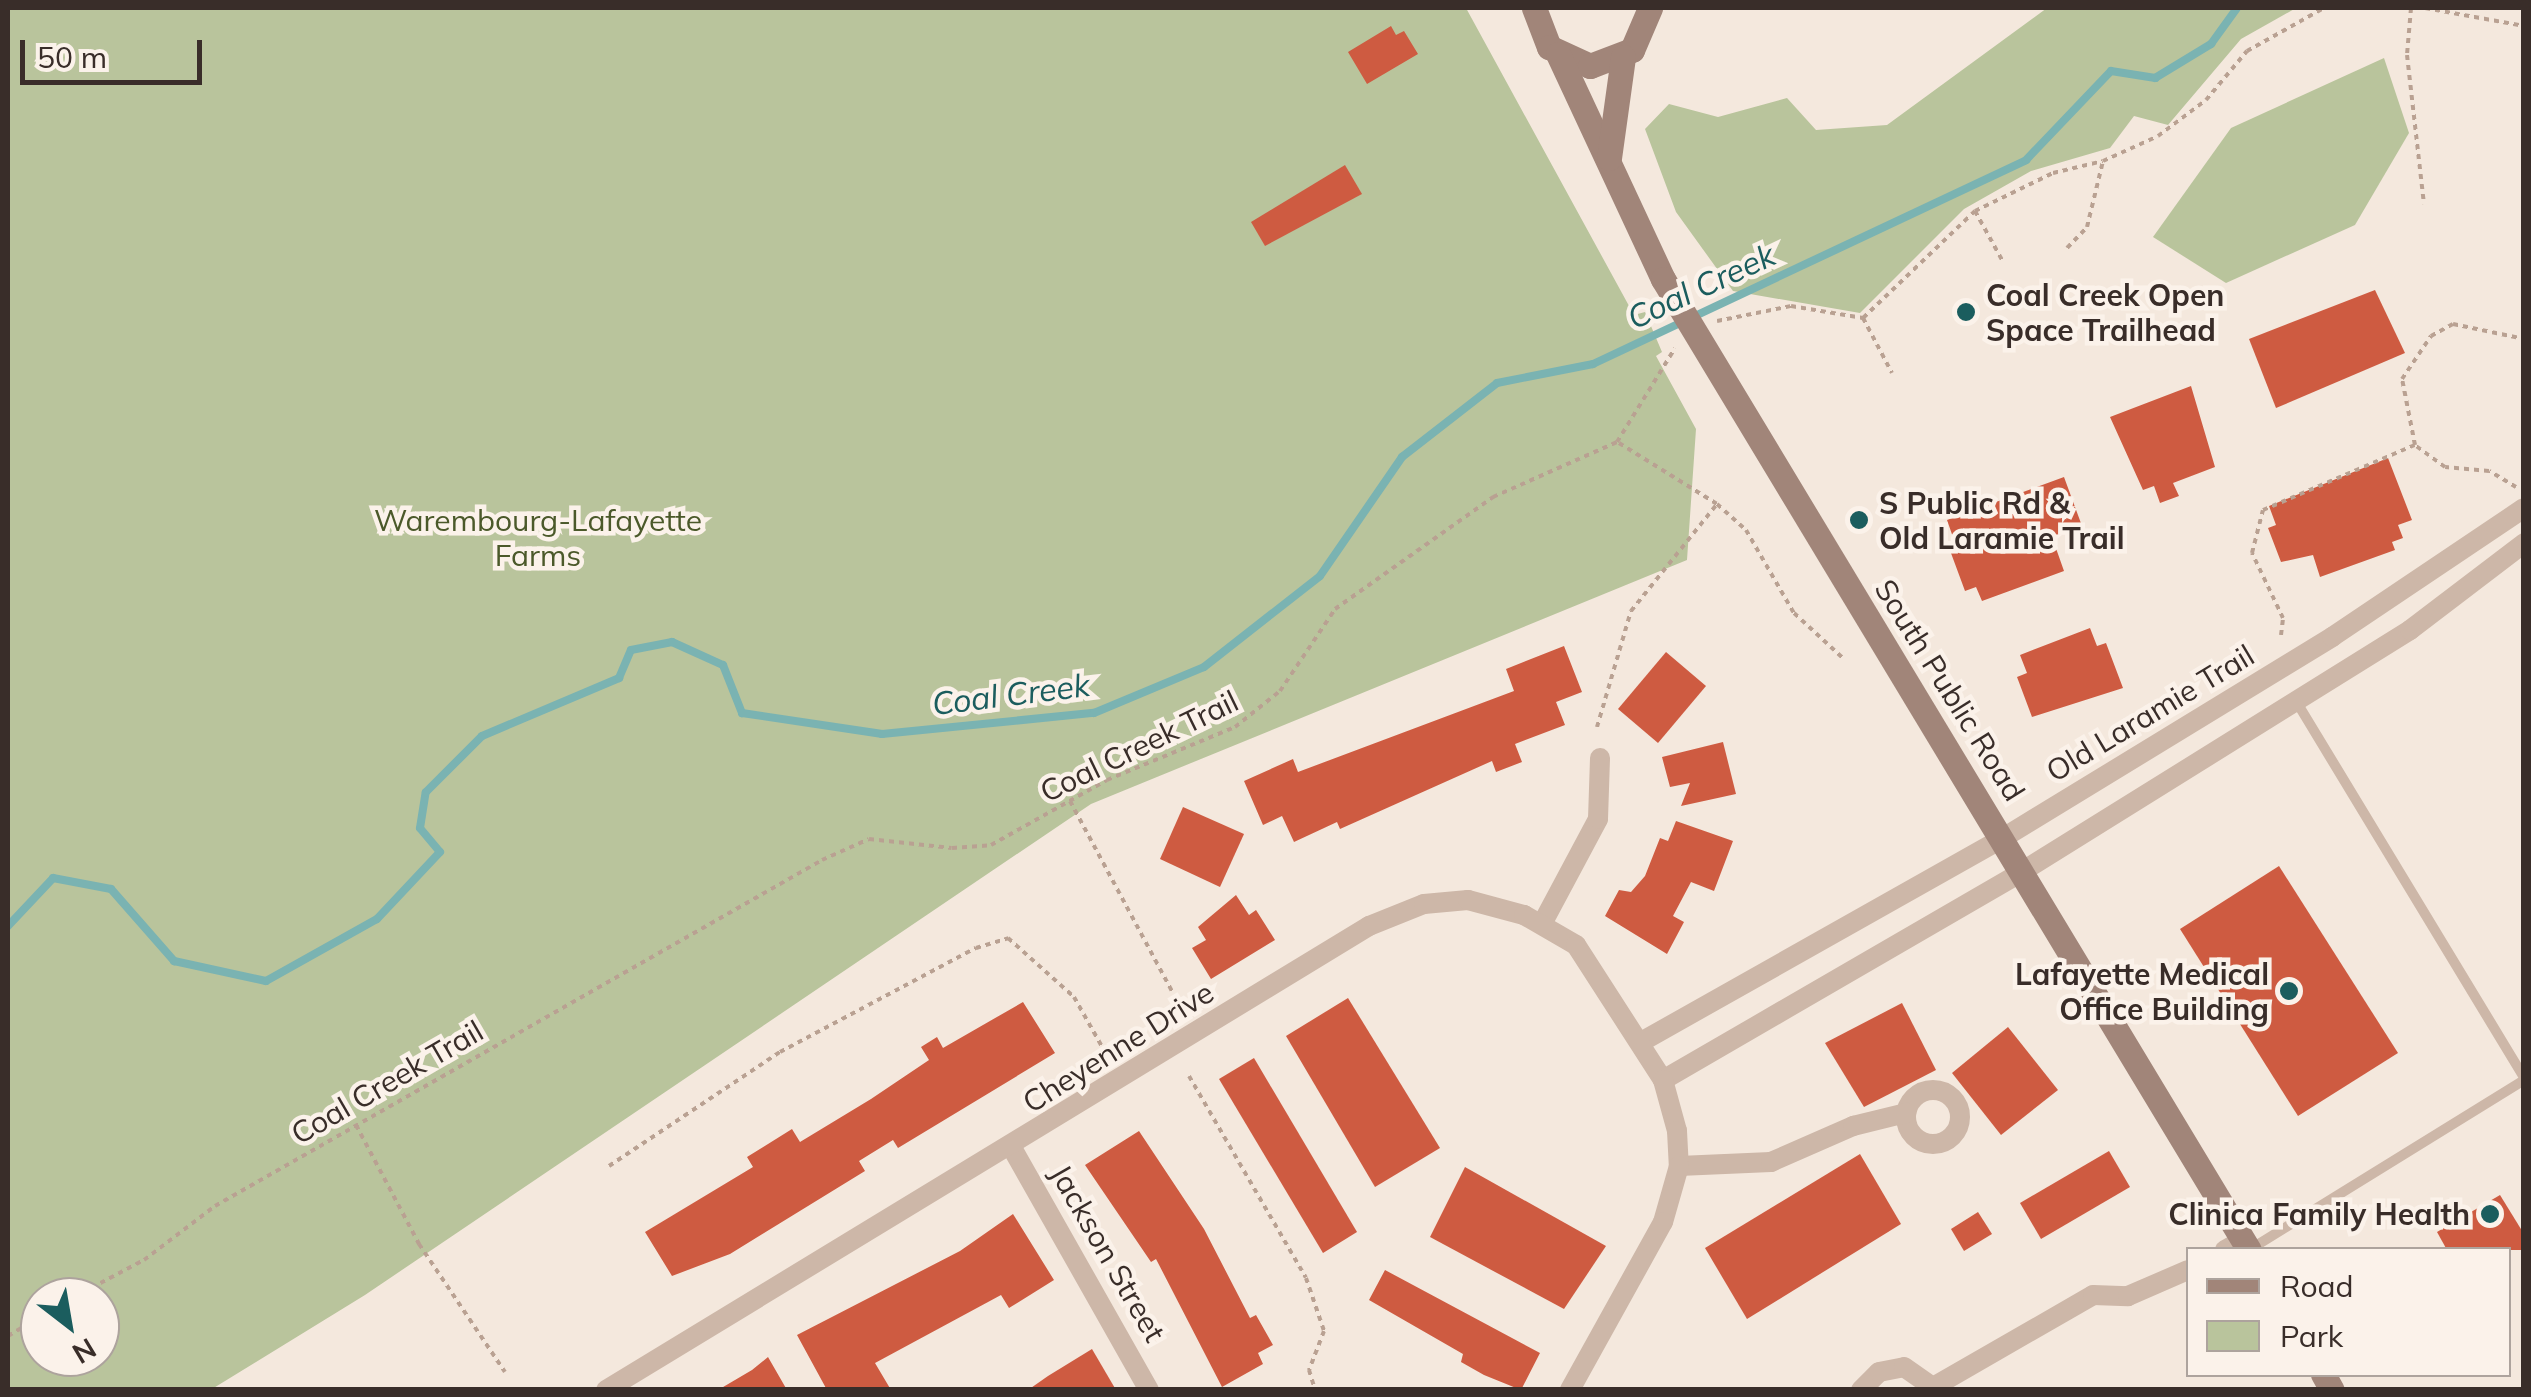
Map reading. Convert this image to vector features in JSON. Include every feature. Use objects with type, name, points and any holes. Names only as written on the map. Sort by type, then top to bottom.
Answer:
[{"type":"street","points":[[1609,158],[1623,57],[1646,30],[1650,8]]},
{"type":"street","name":"South Public Road","points":[[1533,10],[1609,158],[1662,279],[2003,838],[2241,1247]]},
{"type":"street","points":[[1558,54],[1590,66],[1623,57]]},
{"type":"street","name":"Old Laramie Trail","points":[[1641,1042],[2003,838],[2332,637],[2524,508]]},
{"type":"street","points":[[1570,1390],[1663,1222],[1678,1166],[1663,1080],[2022,871],[2410,630],[2524,543]]},
{"type":"street","points":[[1542,924],[1598,819],[1600,758]]},
{"type":"street","name":"Cheyenne Drive","points":[[606,1390],[1012,1148],[1369,926],[1424,904],[1496,904],[1576,944],[1595,967],[1663,1080]]},
{"type":"street","points":[[1678,1166],[1771,1162],[1853,1126],[1906,1114]]},
{"type":"street","name":"Jackson Street","points":[[1012,1148],[1149,1390]]},
{"type":"street","points":[[1860,1390],[1891,1368],[1916,1370],[1936,1388],[2093,1295],[2128,1296],[2186,1271]]},
{"type":"lane","points":[[2241,1247],[2524,1079],[2296,701]]},
{"type":"path","points":[[1863,318],[1974,211],[2053,173],[2102,161],[2184,120],[2247,52],[2324,8]]},
{"type":"path","points":[[2412,8],[2406,56],[2424,204]]},
{"type":"path","points":[[2425,8],[2524,26]]},
{"type":"path","points":[[2066,248],[2087,227],[2102,161]]},
{"type":"path","points":[[1974,211],[2002,260]]},
{"type":"path","points":[[1711,325],[1746,310],[1791,306],[1863,318]]},
{"type":"path","points":[[1863,318],[1892,373]]},
{"type":"path","points":[[2516,487],[2489,472],[2446,467],[2415,445],[2402,378],[2431,336],[2469,324],[2524,339]]},
{"type":"path","points":[[1684,342],[1671,351],[1617,442],[1717,504],[1746,530],[1794,613],[1845,660]]},
{"type":"path","name":"Coal Creek Trail","points":[[112,1277],[144,1260],[215,1206],[869,838],[952,848],[1015,835],[1070,801],[1259,711],[1310,652],[1335,610],[1493,498],[1617,442]]},
{"type":"path","points":[[2282,635],[2283,618],[2252,553],[2263,510],[2415,445]]},
{"type":"path","points":[[1597,728],[1631,611],[1717,504]]},
{"type":"path","points":[[1070,801],[1182,1010]]},
{"type":"path","points":[[609,1166],[780,1052],[976,948],[1008,938],[1074,997],[1124,1078]]},
{"type":"path","points":[[1189,1076],[1306,1278],[1324,1331],[1309,1370],[1315,1390]]},
{"type":"path","points":[[356,1126],[419,1244],[504,1372]]},
{"type":"green space","name":"Warembourg-Lafayette Farms","points":[[8,8],[1466,8],[1634,315],[1645,312],[1662,352],[1656,356],[1696,429],[1687,560],[1091,804],[365,1295],[212,1389],[8,1390]]},
{"type":"green space","points":[[2047,8],[2296,8],[2241,39],[2168,125],[2134,116],[2110,148],[2031,171],[1964,209],[1860,313],[1733,291],[1676,212],[1645,129],[1669,104],[1718,117],[1787,98],[1816,130],[1887,125]]},
{"type":"green space","points":[[2384,58],[2409,133],[2355,225],[2226,283],[2153,237],[2231,128]]},
{"type":"building","points":[[1391,26],[1396,35],[1404,31],[1418,54],[1367,84],[1348,52]]},
{"type":"building","points":[[1345,165],[1362,194],[1265,246],[1251,222]]},
{"type":"building","points":[[2375,290],[2405,353],[2276,408],[2249,339]]},
{"type":"building","points":[[2191,386],[2215,467],[2173,483],[2179,496],[2160,503],[2154,486],[2143,490],[2110,417]]},
{"type":"building","points":[[2388,458],[2412,520],[2398,525],[2403,538],[2392,542],[2395,550],[2320,577],[2313,555],[2281,562],[2268,528],[2276,525],[2269,506]]},
{"type":"building","points":[[2064,477],[2082,526],[2052,537],[2064,571],[1982,601],[1976,587],[1965,591],[1948,545],[1955,543],[1947,520]]},
{"type":"building","points":[[2090,628],[2097,646],[2106,643],[2123,688],[2032,717],[2017,677],[2027,673],[2020,655]]},
{"type":"building","points":[[1564,646],[1582,692],[1556,702],[1565,725],[1515,744],[1522,762],[1496,772],[1492,761],[1340,829],[1337,822],[1294,842],[1282,816],[1263,825],[1244,781],[1293,759],[1298,772],[1514,691],[1506,669]]},
{"type":"building","points":[[1666,652],[1706,686],[1658,743],[1618,709]]},
{"type":"building","points":[[1723,742],[1736,794],[1681,806],[1690,783],[1670,787],[1662,757]]},
{"type":"building","points":[[1183,807],[1244,834],[1220,887],[1160,859]]},
{"type":"building","points":[[1676,821],[1733,841],[1714,891],[1691,882],[1673,916],[1684,922],[1667,954],[1605,916],[1619,890],[1631,892],[1645,876],[1660,838],[1668,841]]},
{"type":"building","name":"Lafayette Medical Office Building","points":[[2279,866],[2398,1053],[2298,1116],[2180,929]]},
{"type":"building","points":[[1236,895],[1249,915],[1256,910],[1275,940],[1211,979],[1192,948],[1206,940],[1198,927]]},
{"type":"building","points":[[1348,998],[1440,1148],[1375,1187],[1286,1036]]},
{"type":"building","points":[[1023,1002],[1055,1053],[898,1148],[893,1140],[859,1161],[865,1171],[730,1254],[672,1276],[645,1232],[753,1167],[747,1157],[792,1129],[800,1142],[871,1099],[929,1060],[921,1047],[937,1037],[943,1048]]},
{"type":"building","points":[[1902,1003],[1936,1070],[1864,1107],[1825,1043]]},
{"type":"building","points":[[2008,1027],[2058,1090],[2001,1135],[1952,1073]]},
{"type":"building","points":[[1254,1058],[1357,1232],[1323,1253],[1219,1079]]},
{"type":"building","points":[[1139,1131],[1204,1229],[1250,1318],[1256,1315],[1273,1345],[1258,1353],[1263,1364],[1222,1387],[1156,1259],[1151,1262],[1085,1165]]},
{"type":"building","points":[[2109,1151],[2130,1187],[2041,1239],[2020,1203]]},
{"type":"building","points":[[1860,1154],[1901,1224],[1747,1319],[1705,1248]]},
{"type":"building","points":[[1465,1167],[1606,1246],[1564,1309],[1430,1237]]},
{"type":"building","name":"Clinica Family Health","points":[[2500,1195],[2524,1234],[2524,1250],[2445,1247],[2437,1232]]},
{"type":"building","points":[[1978,1212],[1992,1234],[1964,1251],[1951,1229]]},
{"type":"building","points":[[1013,1214],[1054,1280],[1009,1308],[1001,1295],[875,1363],[891,1390],[827,1390],[797,1335],[960,1251]]},
{"type":"building","points":[[1385,1270],[1540,1353],[1521,1390],[1461,1362],[1463,1354],[1369,1300]]},
{"type":"building","points":[[1092,1349],[1116,1390],[1028,1390],[1048,1376]]},
{"type":"building","points":[[768,1357],[787,1390],[718,1390],[752,1370]]},
{"type":"waterway","name":"Coal Creek","points":[[8,926],[53,878],[111,889],[174,961],[266,981],[377,919],[440,852],[420,828],[426,792],[482,736],[619,678],[631,650],[672,642],[723,665],[742,713],[882,734],[1094,713],[1204,667],[1320,576],[1402,457],[1497,383],[1593,364],[2026,160],[2111,71],[2155,78],[2211,44],[2237,8]]},
{"type":"place","name":"Coal Creek Open Space Trailhead","points":[[1966,312]]},
{"type":"place","name":"S Public Rd & Old Laramie Trail","points":[[1859,520]]},
{"type":"place","name":"Lafayette Medical Office Building","points":[[2289,991]]},
{"type":"place","name":"Clinica Family Health","points":[[2490,1214]]}]
